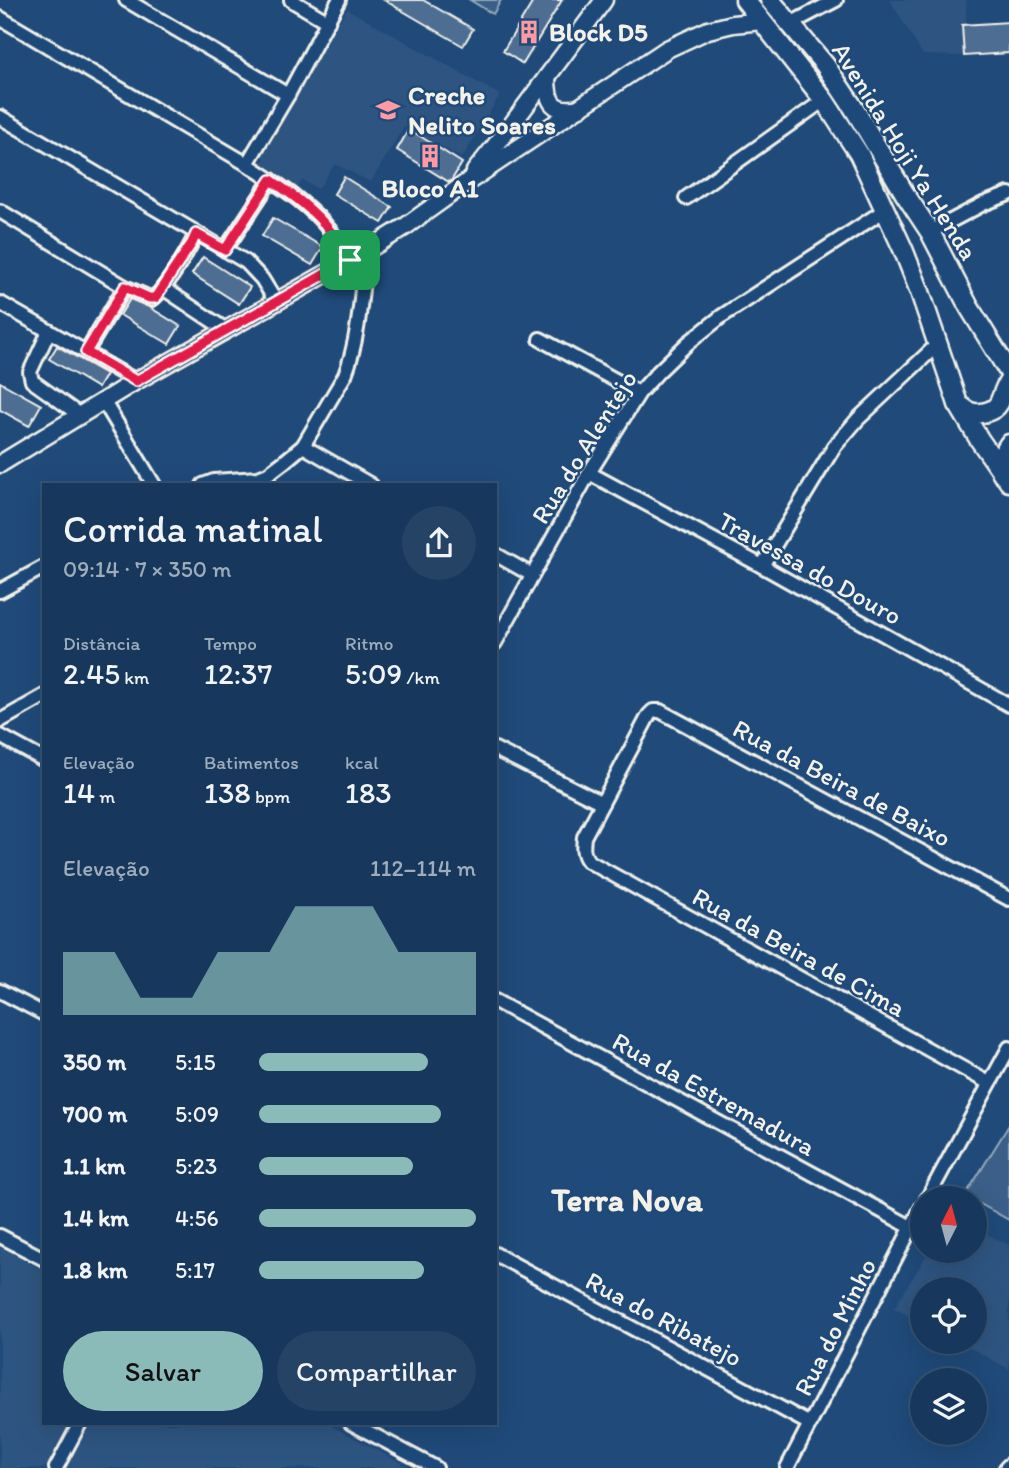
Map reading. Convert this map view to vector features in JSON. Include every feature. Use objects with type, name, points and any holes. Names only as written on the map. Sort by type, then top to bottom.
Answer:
[{"type":"main road","name":"Avenida Hoji Ya Henda","points":[[745,0],[824,100],[859,154],[916,281],[958,404],[1006,478]]},
{"type":"main road","name":"Avenida Hoji Ya Henda","points":[[770,0],[825,65],[870,135],[929,232],[968,307],[1009,372]]},
{"type":"main road","points":[[958,404],[969,412],[990,411],[998,406],[1003,389],[1009,381]]},
{"type":"main road","points":[[1006,478],[1002,456],[1009,444]]},
{"type":"street","points":[[126,0],[288,95]]},
{"type":"street","points":[[291,0],[328,22]]},
{"type":"street","points":[[247,164],[339,0]]},
{"type":"street","points":[[466,183],[604,0]]},
{"type":"street","points":[[790,24],[836,0]]},
{"type":"street","points":[[0,18],[271,180],[317,216],[332,232],[350,260]]},
{"type":"street","points":[[0,464],[136,381],[366,251],[667,49],[708,30],[762,21]]},
{"type":"street","points":[[547,78],[547,91],[551,102],[559,109],[580,108]]},
{"type":"street","points":[[686,198],[824,100]]},
{"type":"street","points":[[0,117],[246,262],[276,302]]},
{"type":"street","points":[[225,250],[271,180]]},
{"type":"street","points":[[929,232],[983,204],[1009,194]]},
{"type":"street","name":"Rua do Alentejo","points":[[497,639],[589,474],[639,393],[688,343],[722,316],[885,210]]},
{"type":"street","points":[[0,211],[125,287],[149,298],[159,293],[196,234]]},
{"type":"street","points":[[208,483],[248,480],[268,474],[303,446],[339,386],[350,362],[359,317],[366,251]]},
{"type":"street","points":[[86,352],[125,287]]},
{"type":"street","points":[[159,293],[226,330]]},
{"type":"street","points":[[0,303],[136,381]]},
{"type":"street","points":[[49,331],[30,372],[32,382],[81,416]]},
{"type":"street","points":[[540,339],[639,393]]},
{"type":"street","points":[[762,566],[834,447],[858,419],[938,344]]},
{"type":"street","points":[[104,402],[153,483]]},
{"type":"street","points":[[303,446],[367,483]]},
{"type":"street","name":"Travessa do Douro","points":[[589,474],[762,566],[1009,705]]},
{"type":"street","points":[[497,555],[533,575]]},
{"type":"street","points":[[0,591],[42,568]]},
{"type":"street","points":[[0,721],[42,697]]},
{"type":"street","name":"Rua da Beira de Baixo","points":[[601,803],[649,715],[653,711],[660,711],[1009,899]]},
{"type":"street","points":[[0,736],[42,759]]},
{"type":"street","points":[[497,750],[601,803]]},
{"type":"street","name":"Rua da Beira de Cima","points":[[601,803],[584,836],[583,850],[588,861],[989,1083]]},
{"type":"street","points":[[0,991],[42,1013]]},
{"type":"street","name":"Rua da Estremadura","points":[[497,1002],[910,1226]]},
{"type":"street","points":[[934,1186],[1009,1048]]},
{"type":"street","name":"Rua do Minho","points":[[787,1468],[910,1229]]},
{"type":"street","points":[[0,1236],[42,1258]]},
{"type":"street","name":"Rua do Ribatejo","points":[[497,1255],[810,1424]]},
{"type":"street","points":[[56,1468],[79,1425]]},
{"type":"street","points":[[355,1425],[436,1468]]},
{"type":"shaded area","points":[[470,0],[501,0],[493,14]]},
{"type":"shaded area","points":[[890,0],[966,0],[966,56],[923,55]]},
{"type":"shaded area","name":"Creche Nelito Soares","points":[[347,9],[500,95],[462,158],[404,126],[371,182],[335,164],[318,189],[302,180],[296,191],[278,182],[283,177],[260,165],[265,158],[260,155]]},
{"type":"shaded area","points":[[1009,1125],[1009,1220],[987,1208],[987,1186],[971,1186]]},
{"type":"shaded area","points":[[987,1234],[1009,1245],[1009,1369],[981,1354],[987,1354],[987,1277],[913,1277],[921,1264],[987,1264]]},
{"type":"shaded area","points":[[0,1247],[42,1270],[42,1425],[330,1425],[410,1468],[0,1468]]},
{"type":"shaded area","points":[[910,1282],[910,1317],[894,1308]]},
{"type":"building","points":[[384,0],[423,0],[473,29],[463,46]]},
{"type":"building","name":"Block D5","points":[[534,0],[562,0],[523,64],[503,51]]},
{"type":"building","points":[[1009,22],[1009,53],[964,56],[962,25]]},
{"type":"building","name":"Bloco A1","points":[[409,129],[462,163],[451,181],[397,150]]},
{"type":"building","points":[[344,177],[392,207],[382,223],[334,194]]},
{"type":"building","points":[[273,218],[323,247],[312,265],[262,236]]},
{"type":"building","points":[[203,257],[250,287],[239,304],[192,274]]},
{"type":"building","points":[[130,299],[180,326],[169,344],[120,315]]},
{"type":"building","points":[[57,346],[106,374],[98,388],[49,359]]},
{"type":"building","points":[[0,382],[41,405],[29,426],[0,410]]},
{"type":"place","name":"Block D5","points":[[529,32]]},
{"type":"place","name":"Creche Nelito Soares","points":[[388,110]]},
{"type":"place","name":"Bloco A1","points":[[430,156]]},
{"type":"district","name":"Terra Nova","points":[[627,1199]]},
{"type":"route","points":[[271,180],[317,216],[332,232],[350,260],[136,381],[86,352],[125,287],[155,298],[196,234],[225,250],[271,180]]}]
